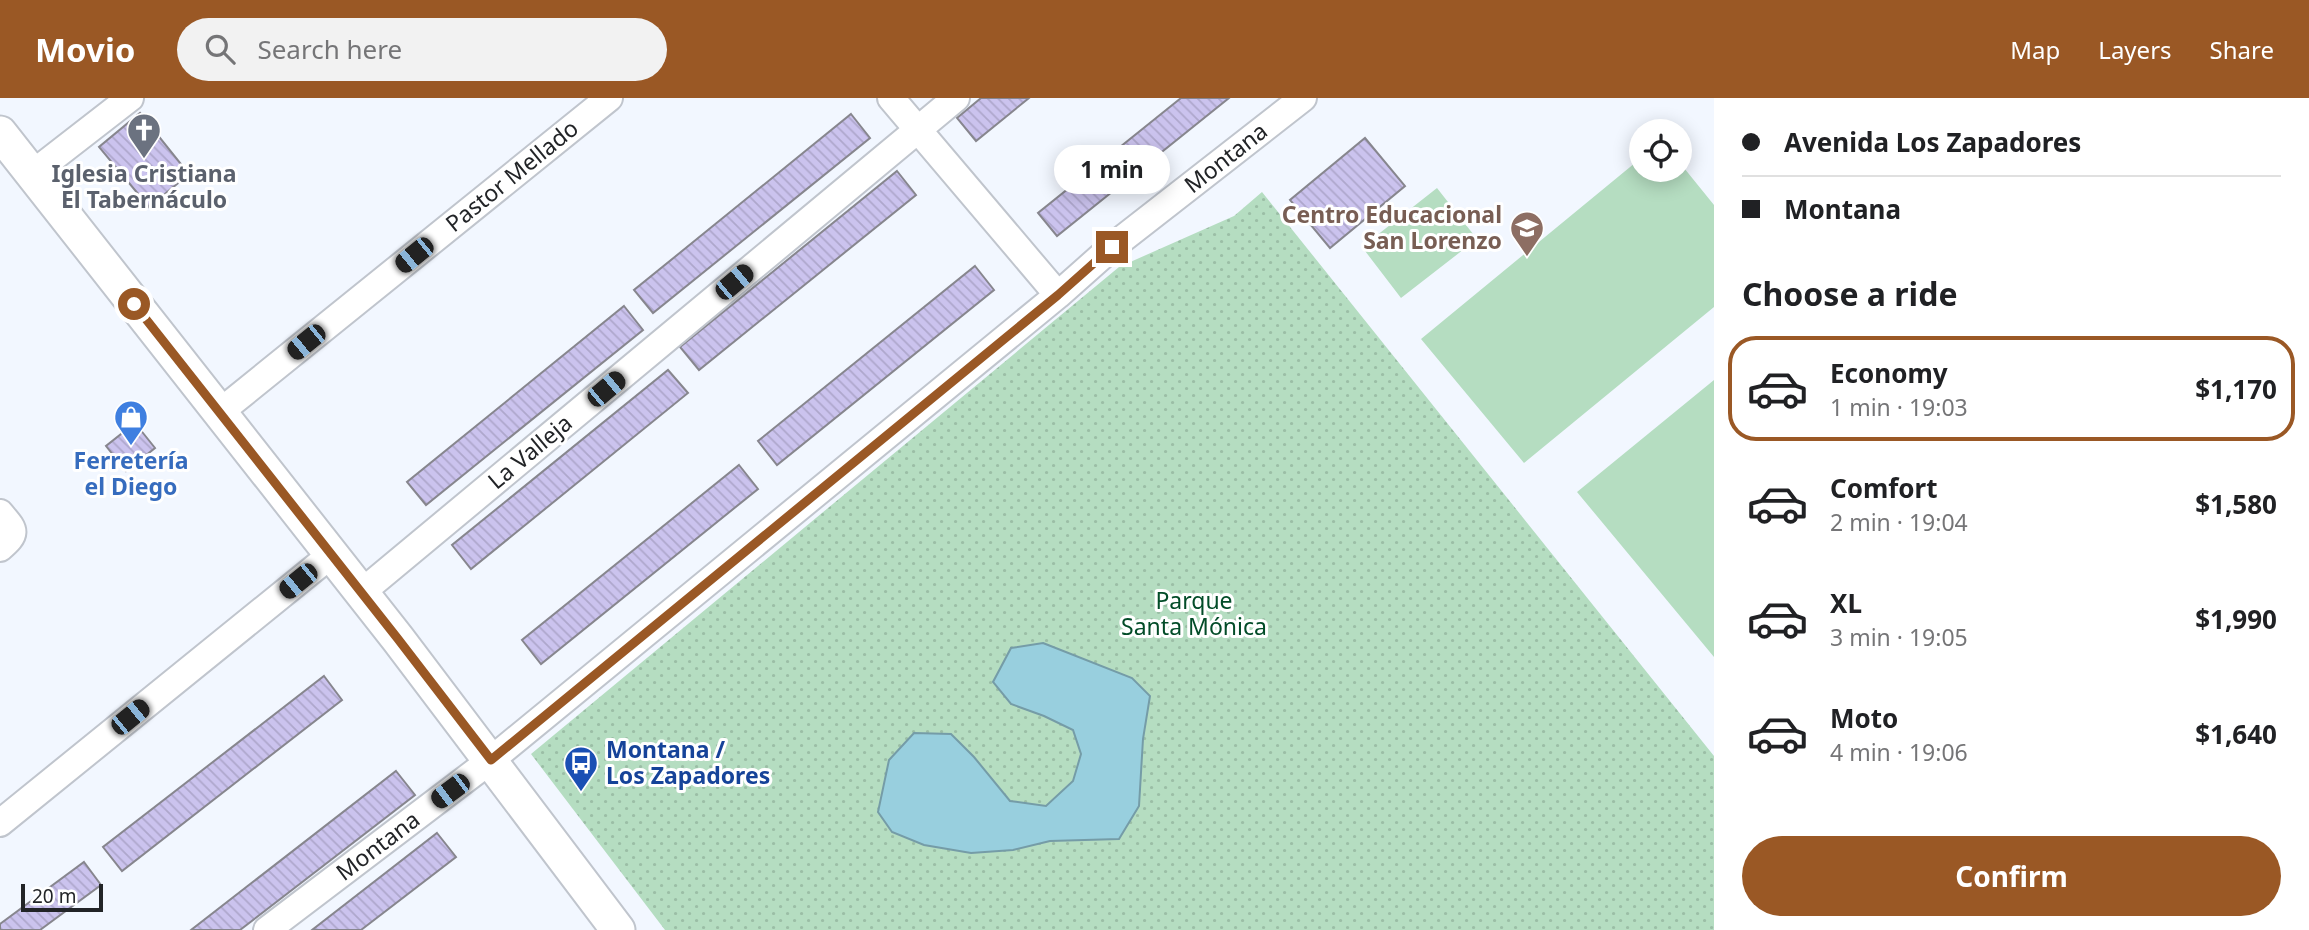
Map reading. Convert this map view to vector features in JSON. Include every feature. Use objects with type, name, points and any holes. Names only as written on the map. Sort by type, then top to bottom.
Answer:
[{"type":"main road","points":[[0,133],[491,760],[608,926]]},
{"type":"street","points":[[32,174],[130,98]]},
{"type":"street","name":"Pastor Mellado","points":[[220,412],[609,98]]},
{"type":"street","points":[[891,98],[1058,295]]},
{"type":"street","name":"La Valleja","points":[[362,592],[956,98]]},
{"type":"street","name":"Montana","points":[[267,930],[491,760],[1058,295],[1112,247],[1303,98]]},
{"type":"street","points":[[0,513],[13,534],[0,548]]},
{"type":"street","points":[[0,823],[331,554]]},
{"type":"green space","points":[[1629,168],[1629,182],[1692,182],[1692,178],[1714,205],[1714,307],[1524,463],[1421,339]]},
{"type":"green space","points":[[1437,188],[1477,239],[1401,298],[1362,247]]},
{"type":"green space","name":"Parque Santa Mónica","points":[[1262,192],[1714,756],[1714,930],[665,930],[531,754],[1119,267],[1234,216]]},
{"type":"green space","points":[[1714,380],[1714,657],[1577,492]]},
{"type":"water","points":[[1043,643],[1132,678],[1150,696],[1143,739],[1139,806],[1119,839],[1050,841],[1013,850],[971,853],[924,845],[892,832],[878,812],[889,760],[914,733],[951,734],[1010,801],[1046,806],[1073,781],[1081,754],[1073,730],[1011,704],[993,682],[1011,648]]},
{"type":"building","points":[[981,98],[1029,98],[976,141],[957,118]]},
{"type":"building","points":[[1181,98],[1229,98],[1057,236],[1038,213]]},
{"type":"building","name":"Iglesia Cristiana El Tabernáculo","points":[[140,113],[189,174],[149,207],[99,147]]},
{"type":"building","points":[[851,114],[870,138],[653,313],[634,290]]},
{"type":"building","points":[[1365,138],[1405,186],[1330,248],[1290,200]]},
{"type":"building","points":[[897,171],[916,195],[699,370],[680,347]]},
{"type":"building","points":[[975,266],[994,290],[777,465],[758,441]]},
{"type":"building","points":[[624,306],[643,330],[426,505],[407,482]]},
{"type":"building","points":[[668,370],[688,393],[471,569],[452,545]]},
{"type":"building","name":"Ferretería el Diego","points":[[135,423],[155,448],[126,471],[106,446]]},
{"type":"building","points":[[739,465],[758,489],[541,664],[522,640]]},
{"type":"building","points":[[324,676],[342,700],[122,871],[103,847]]},
{"type":"building","points":[[396,771],[415,795],[240,930],[191,930]]},
{"type":"building","points":[[437,833],[456,857],[361,930],[312,930]]},
{"type":"building","points":[[84,862],[101,885],[40,930],[0,930],[0,924]]},
{"type":"place","name":"Iglesia Cristiana El Tabernáculo","points":[[144,160]]},
{"type":"place","name":"Centro Educacional San Lorenzo","points":[[1527,258]]},
{"type":"place","name":"Ferretería el Diego","points":[[131,447]]},
{"type":"place","name":"Montana / Los Zapadores","points":[[581,793]]},
{"type":"route","points":[[134,304],[491,760],[1058,295],[1112,247]]}]
